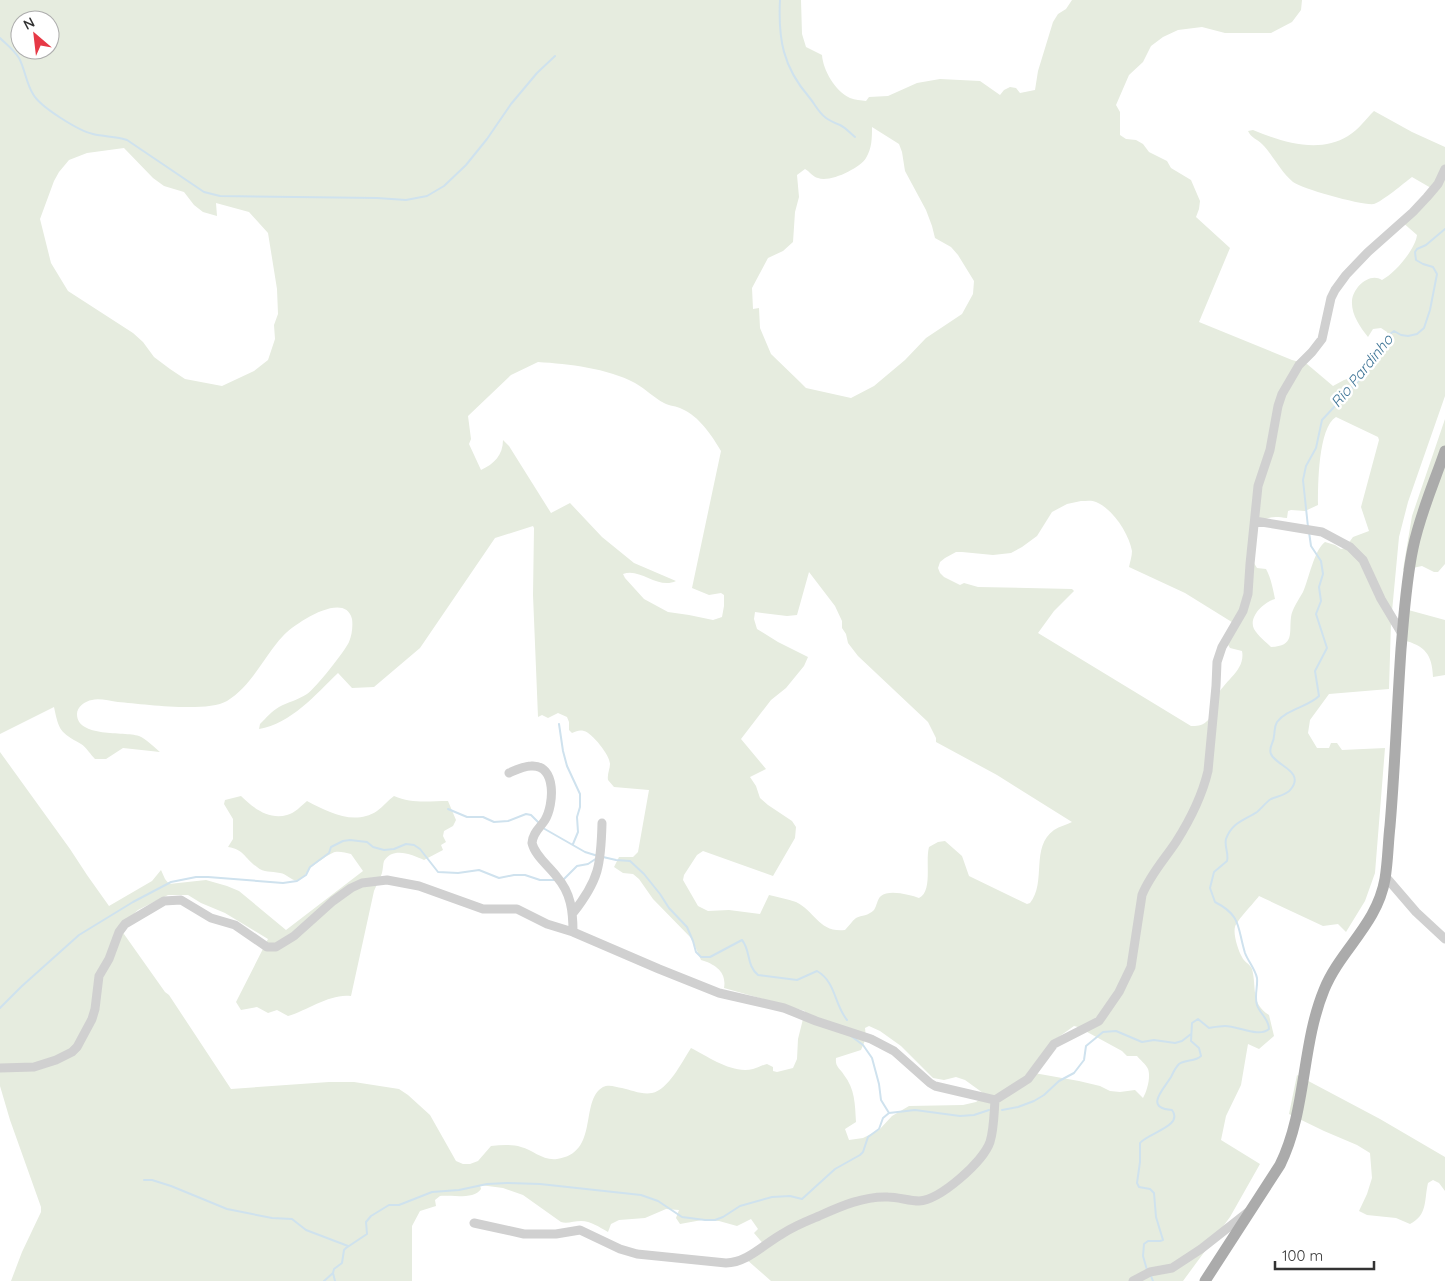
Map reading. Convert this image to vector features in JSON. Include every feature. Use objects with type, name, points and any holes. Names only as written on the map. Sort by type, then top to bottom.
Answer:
[{"type":"main road","points":[[1205,1281],[1289,1148],[1300,1103],[1313,1026],[1324,989],[1342,959],[1369,922],[1383,892],[1393,797],[1402,634],[1409,576],[1417,527],[1445,451]]},
{"type":"street","points":[[0,1068],[34,1067],[56,1060],[72,1052],[77,1047],[96,1009],[99,976],[109,959],[121,928],[148,909],[169,900],[180,900],[215,920],[235,925],[271,948],[294,936],[333,901],[351,888],[362,883],[387,880],[419,886],[483,909],[517,909],[547,924],[573,932],[719,993],[784,1008],[816,1021],[871,1039],[894,1051],[930,1083],[995,1100],[1028,1079],[1054,1044],[1098,1021],[1126,980],[1131,967],[1142,895],[1146,886],[1176,843],[1193,811],[1208,771],[1217,662],[1222,647],[1238,621],[1246,602],[1258,486],[1270,450],[1278,406],[1299,365],[1322,339],[1331,298],[1335,290],[1346,275],[1368,252],[1427,197],[1438,184],[1445,169]]},
{"type":"street","points":[[1255,521],[1322,532],[1357,552],[1367,568],[1381,599],[1402,634]]},
{"type":"street","points":[[509,773],[532,766],[544,770],[549,778],[552,786],[552,796],[548,814],[535,832],[532,842],[538,855],[565,887],[573,913],[573,932]]},
{"type":"street","points":[[573,913],[585,898],[595,879],[600,859],[602,823]]},
{"type":"street","points":[[1386,876],[1416,912],[1445,939]]},
{"type":"street","points":[[474,1222],[524,1234],[540,1235],[580,1230],[620,1249],[637,1254],[726,1264],[737,1262],[783,1233],[857,1201],[879,1197],[918,1201],[928,1199],[944,1190],[968,1171],[990,1143],[995,1100]]},
{"type":"street","points":[[1133,1281],[1146,1274],[1172,1268],[1201,1250],[1232,1223],[1250,1211]]},
{"type":"shaded area","points":[[0,0],[801,0],[802,34],[806,47],[822,55],[827,73],[839,90],[850,98],[866,101],[869,97],[888,96],[917,83],[940,79],[980,81],[1000,95],[1010,87],[1016,88],[1020,93],[1035,90],[1038,71],[1053,22],[1072,0],[1302,0],[1301,10],[1292,22],[1271,33],[1225,33],[1202,27],[1178,30],[1163,37],[1151,46],[1143,62],[1129,75],[1116,105],[1120,112],[1120,135],[1126,139],[1136,140],[1143,144],[1149,152],[1167,161],[1171,168],[1191,180],[1200,201],[1196,217],[1230,248],[1199,322],[1292,360],[1307,364],[1333,386],[1359,375],[1370,359],[1382,352],[1390,342],[1387,332],[1381,328],[1373,329],[1368,337],[1359,325],[1355,315],[1352,306],[1353,296],[1362,283],[1367,280],[1377,278],[1382,280],[1387,277],[1408,254],[1413,247],[1417,235],[1401,221],[1431,188],[1412,177],[1388,196],[1374,204],[1346,200],[1320,193],[1293,182],[1266,148],[1248,131],[1253,130],[1288,142],[1313,145],[1325,144],[1348,136],[1374,111],[1412,132],[1445,147],[1445,396],[1408,502],[1399,537],[1391,622],[1389,689],[1329,694],[1310,720],[1308,733],[1317,748],[1329,748],[1331,743],[1337,743],[1342,750],[1385,748],[1375,873],[1365,901],[1346,932],[1338,924],[1323,926],[1259,896],[1236,924],[1235,934],[1238,946],[1243,959],[1252,969],[1255,994],[1259,1005],[1269,1015],[1274,1036],[1259,1049],[1248,1044],[1241,1085],[1226,1116],[1221,1140],[1260,1164],[1230,1217],[1183,1281],[771,1281],[746,1259],[765,1246],[754,1233],[758,1229],[751,1219],[737,1226],[719,1221],[702,1220],[680,1224],[676,1218],[679,1210],[666,1209],[645,1218],[619,1220],[611,1224],[608,1232],[585,1221],[561,1222],[523,1195],[503,1188],[480,1185],[481,1189],[473,1195],[440,1196],[435,1200],[436,1206],[420,1211],[412,1226],[412,1281],[11,1281],[41,1212],[41,1207],[0,1086],[0,752],[109,906],[152,881],[161,870],[169,884],[206,880],[239,891],[286,930],[363,871],[351,854],[339,852],[333,853],[317,863],[298,881],[282,874],[260,869],[241,852],[228,847],[233,839],[233,819],[224,804],[225,800],[241,796],[262,812],[274,816],[293,813],[307,801],[332,813],[350,817],[368,815],[377,811],[394,796],[414,801],[448,801],[456,820],[453,826],[444,831],[443,836],[446,842],[441,845],[443,850],[424,860],[409,854],[398,853],[388,856],[384,861],[382,873],[374,891],[351,996],[328,999],[288,1016],[277,1010],[268,1013],[257,1007],[241,1010],[236,1002],[268,939],[225,913],[201,903],[188,895],[168,895],[138,910],[119,927],[169,995],[231,1089],[354,1082],[399,1089],[430,1115],[456,1161],[463,1164],[478,1161],[491,1146],[518,1146],[552,1159],[570,1155],[579,1147],[584,1137],[592,1103],[596,1094],[603,1087],[612,1086],[644,1093],[658,1091],[674,1075],[691,1048],[721,1064],[737,1069],[753,1069],[767,1064],[773,1067],[773,1071],[777,1072],[793,1068],[797,1059],[798,1039],[805,1011],[724,988],[722,973],[715,966],[701,960],[692,939],[653,899],[639,879],[633,874],[623,873],[614,867],[619,857],[633,857],[638,852],[649,790],[614,787],[608,780],[609,760],[596,740],[582,731],[572,733],[569,730],[567,717],[558,713],[548,718],[542,715],[538,717],[533,595],[533,526],[495,538],[420,648],[374,687],[352,688],[338,673],[312,699],[292,715],[271,726],[259,729],[260,724],[276,709],[311,691],[346,647],[352,633],[352,619],[347,611],[340,608],[330,608],[297,624],[276,644],[244,687],[227,701],[217,705],[190,707],[158,706],[95,699],[84,703],[78,709],[79,722],[85,727],[102,732],[139,736],[160,752],[123,748],[106,759],[95,759],[83,745],[69,737],[62,730],[57,721],[54,707],[0,734]],"holes":[[[872,127],[899,144],[905,171],[926,210],[935,238],[951,247],[958,255],[974,281],[973,294],[962,314],[926,338],[905,360],[874,386],[851,398],[806,388],[771,354],[760,328],[759,308],[753,309],[752,288],[768,258],[783,251],[793,242],[795,212],[799,197],[797,175],[805,169],[818,178],[837,177],[858,166],[866,158],[871,147]],[[124,148],[153,178],[164,186],[184,192],[194,205],[203,212],[217,216],[216,203],[249,212],[268,233],[277,289],[278,314],[274,325],[275,339],[268,360],[254,371],[222,386],[185,379],[154,357],[143,342],[133,333],[68,291],[51,263],[40,219],[59,172],[69,160],[87,153]],[[538,362],[600,370],[635,383],[660,401],[688,412],[699,421],[721,451],[692,588],[709,595],[721,593],[724,595],[722,617],[713,620],[668,612],[644,599],[623,574],[636,573],[663,583],[676,581],[634,563],[602,537],[570,503],[551,513],[509,446],[503,440],[503,445],[497,458],[481,470],[469,444],[471,439],[468,416],[511,375]],[[1336,417],[1378,437],[1379,440],[1361,507],[1369,531],[1353,537],[1345,548],[1341,549],[1325,542],[1321,546],[1303,592],[1293,611],[1289,638],[1284,644],[1271,647],[1254,629],[1253,624],[1258,611],[1266,603],[1275,599],[1271,580],[1266,569],[1257,568],[1254,563],[1257,524],[1271,517],[1287,518],[1288,511],[1291,510],[1305,511],[1318,505],[1322,444],[1330,423]],[[1093,501],[1102,505],[1114,516],[1128,537],[1132,551],[1129,567],[1185,593],[1235,624],[1227,643],[1230,648],[1242,651],[1241,664],[1220,691],[1212,714],[1204,723],[1199,726],[1191,726],[1038,633],[1054,611],[1074,591],[1072,589],[978,587],[964,583],[960,585],[940,573],[938,568],[940,562],[956,552],[993,555],[1011,553],[1037,536],[1052,512],[1067,504]],[[809,572],[835,606],[842,621],[842,628],[848,643],[858,656],[928,722],[936,742],[997,775],[1072,822],[1054,830],[1047,837],[1040,855],[1038,885],[1030,903],[1027,904],[969,876],[962,856],[945,841],[938,842],[929,847],[926,889],[919,898],[900,893],[885,894],[880,897],[872,912],[856,918],[845,930],[836,930],[823,925],[796,902],[769,895],[760,914],[729,910],[708,911],[698,906],[683,880],[684,875],[697,855],[703,851],[773,876],[795,838],[796,827],[792,821],[760,798],[756,786],[750,777],[766,769],[741,739],[771,700],[786,688],[804,666],[808,657],[757,629],[754,619],[755,612],[787,616],[797,615]],[[869,1026],[880,1031],[901,1046],[933,1078],[944,1080],[956,1077],[965,1080],[983,1093],[983,1097],[976,1102],[963,1105],[909,1106],[892,1116],[879,1130],[863,1138],[849,1140],[845,1129],[856,1122],[854,1097],[848,1080],[837,1065],[836,1058],[861,1050],[866,1038],[865,1028]],[[1074,1026],[1122,1051],[1127,1056],[1137,1056],[1146,1065],[1149,1076],[1143,1098],[1135,1090],[1110,1091],[1100,1086],[1079,1081],[1034,1073],[1053,1041]]]},
{"type":"shaded area","points":[[1445,419],[1445,564],[1438,572],[1422,566],[1403,570],[1412,516]]},
{"type":"shaded area","points":[[1401,608],[1445,620],[1445,675],[1433,677],[1431,662],[1426,652],[1417,645],[1403,640]]},
{"type":"shaded area","points":[[1297,1075],[1380,1119],[1445,1157],[1445,1191],[1439,1183],[1433,1180],[1428,1183],[1423,1212],[1410,1224],[1396,1218],[1367,1215],[1359,1211],[1372,1178],[1370,1153],[1357,1145],[1289,1114]]},
{"type":"waterway","points":[[780,0],[781,40],[793,75],[823,116],[842,126],[855,137]]},
{"type":"waterway","points":[[0,38],[19,58],[33,94],[51,112],[87,132],[127,140],[204,192],[220,196],[406,200],[427,196],[444,186],[466,165],[511,104],[537,73],[555,56]]},
{"type":"waterway","name":"Rio Pardinho","points":[[1308,527],[1303,480],[1306,466],[1316,448],[1322,420],[1361,378],[1373,354],[1386,337],[1394,331],[1408,336],[1417,334],[1424,328],[1430,310],[1437,274],[1433,267],[1416,260],[1415,252],[1445,229]]},
{"type":"waterway","name":"Rio Pardinho","points":[[1147,1270],[1143,1256],[1144,1244],[1148,1241],[1163,1240],[1156,1217],[1154,1193],[1150,1189],[1139,1187],[1137,1183],[1140,1143],[1164,1129],[1173,1120],[1172,1110],[1164,1109],[1157,1102],[1160,1093],[1175,1069],[1179,1064],[1201,1056],[1199,1048],[1191,1041],[1192,1023],[1198,1019],[1209,1028],[1230,1026],[1254,1032],[1269,1029],[1268,1022],[1257,1005],[1257,978],[1245,953],[1237,923],[1230,912],[1215,902],[1210,888],[1214,872],[1227,861],[1226,839],[1232,829],[1239,822],[1257,812],[1271,799],[1287,793],[1294,783],[1292,773],[1274,758],[1270,752],[1277,722],[1286,714],[1319,696],[1315,671],[1327,648],[1316,614],[1321,601],[1319,587],[1323,574],[1321,561],[1311,546],[1309,532]]},
{"type":"waterway","points":[[559,724],[567,766],[580,794],[580,807],[577,817],[578,832],[573,844]]},
{"type":"waterway","points":[[448,809],[467,817],[483,817],[494,822],[508,821],[526,814],[531,815],[538,822]]},
{"type":"waterway","points":[[543,828],[585,852],[598,856]]},
{"type":"waterway","points":[[0,1008],[79,935],[133,902],[171,882],[196,877],[283,883],[297,881],[306,875],[310,867],[329,853],[331,847],[343,841],[367,842],[373,847],[384,850],[394,849],[406,844],[414,845],[420,849],[438,872],[458,873],[479,870],[499,878],[525,875],[540,880],[557,880]]},
{"type":"waterway","points":[[603,857],[630,861],[644,874],[669,908],[687,927],[696,952],[701,957],[710,957],[742,940],[747,949],[752,967],[758,975],[797,980],[817,971],[828,981],[847,1020]]},
{"type":"waterway","points":[[564,879],[577,866],[588,864],[597,858]]},
{"type":"waterway","points":[[1002,1110],[1034,1101],[1044,1095],[1059,1081],[1074,1073],[1084,1060],[1086,1046],[1103,1032],[1116,1031],[1142,1042],[1154,1040],[1175,1043],[1182,1041],[1191,1034]]},
{"type":"waterway","points":[[851,1036],[863,1045],[872,1058],[881,1100],[889,1113]]},
{"type":"waterway","points":[[324,1281],[342,1263],[344,1250],[367,1234],[366,1222],[371,1216],[389,1205],[399,1205],[432,1192],[459,1190],[487,1184],[540,1184],[641,1195],[658,1201],[682,1217],[715,1220],[740,1206],[772,1197],[790,1196],[802,1199],[835,1169],[860,1155],[863,1152],[868,1137],[879,1129],[883,1118],[889,1113],[915,1110],[960,1116],[974,1115],[989,1110]]},
{"type":"waterway","points":[[144,1180],[152,1180],[171,1186],[227,1209],[272,1218],[292,1219],[306,1230],[348,1246]]},
{"type":"waterway","points":[[333,1273],[335,1281]]},
{"type":"waterway","name":"Rio Pardinho","points":[[1151,1276],[1153,1281]]}]
